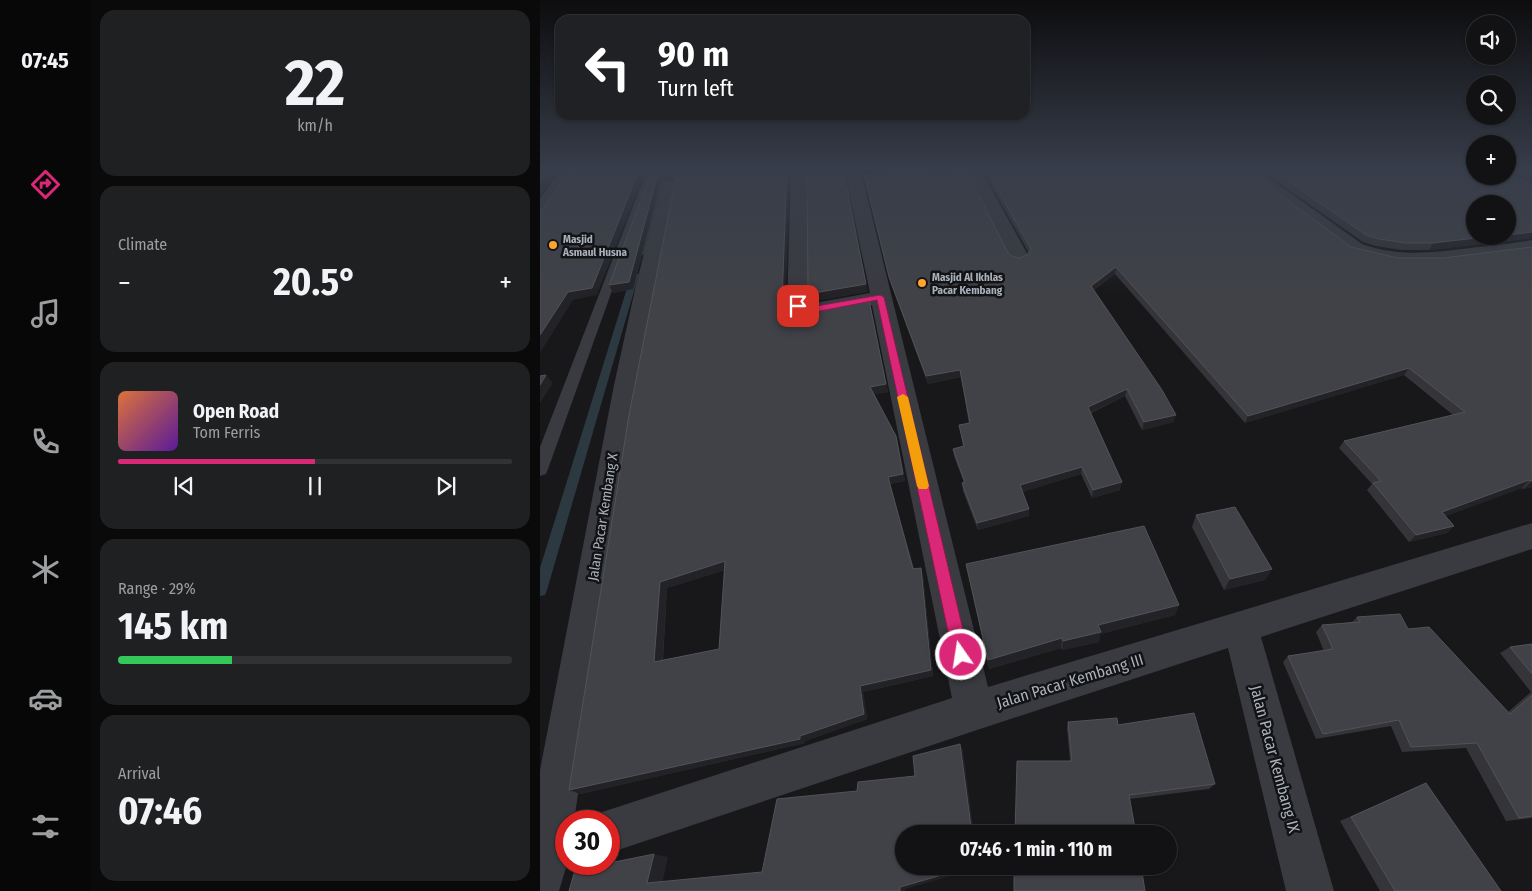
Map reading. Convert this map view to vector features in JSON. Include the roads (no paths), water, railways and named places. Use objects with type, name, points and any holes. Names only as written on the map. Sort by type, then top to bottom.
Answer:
[{"type":"street","name":"Jalan Pacar Kembang X","points":[[548,858],[624,392],[648,269],[656,210]]},
{"type":"street","points":[[799,210],[798,308],[805,311],[880,297]]},
{"type":"street","points":[[861,210],[974,711]]},
{"type":"street","points":[[994,210],[1019,257]]},
{"type":"street","points":[[1302,210],[1354,248],[1384,258],[1420,260],[1532,246]]},
{"type":"street","name":"Jalan Pacar Kembang III","points":[[620,827],[974,711],[1532,536]]},
{"type":"street","name":"Jalan Pacar Kembang IX","points":[[1241,628],[1310,891]]},
{"type":"lane","points":[[540,469],[647,210]]},
{"type":"waterway","points":[[642,254],[655,210]]},
{"type":"waterway","points":[[540,590],[635,274]]},
{"type":"place","name":"Masjid Asmaul Husna","points":[[553,245]]},
{"type":"place","name":"Masjid Al Ikhlas Pacar Kembang","points":[[922,283]]}]
